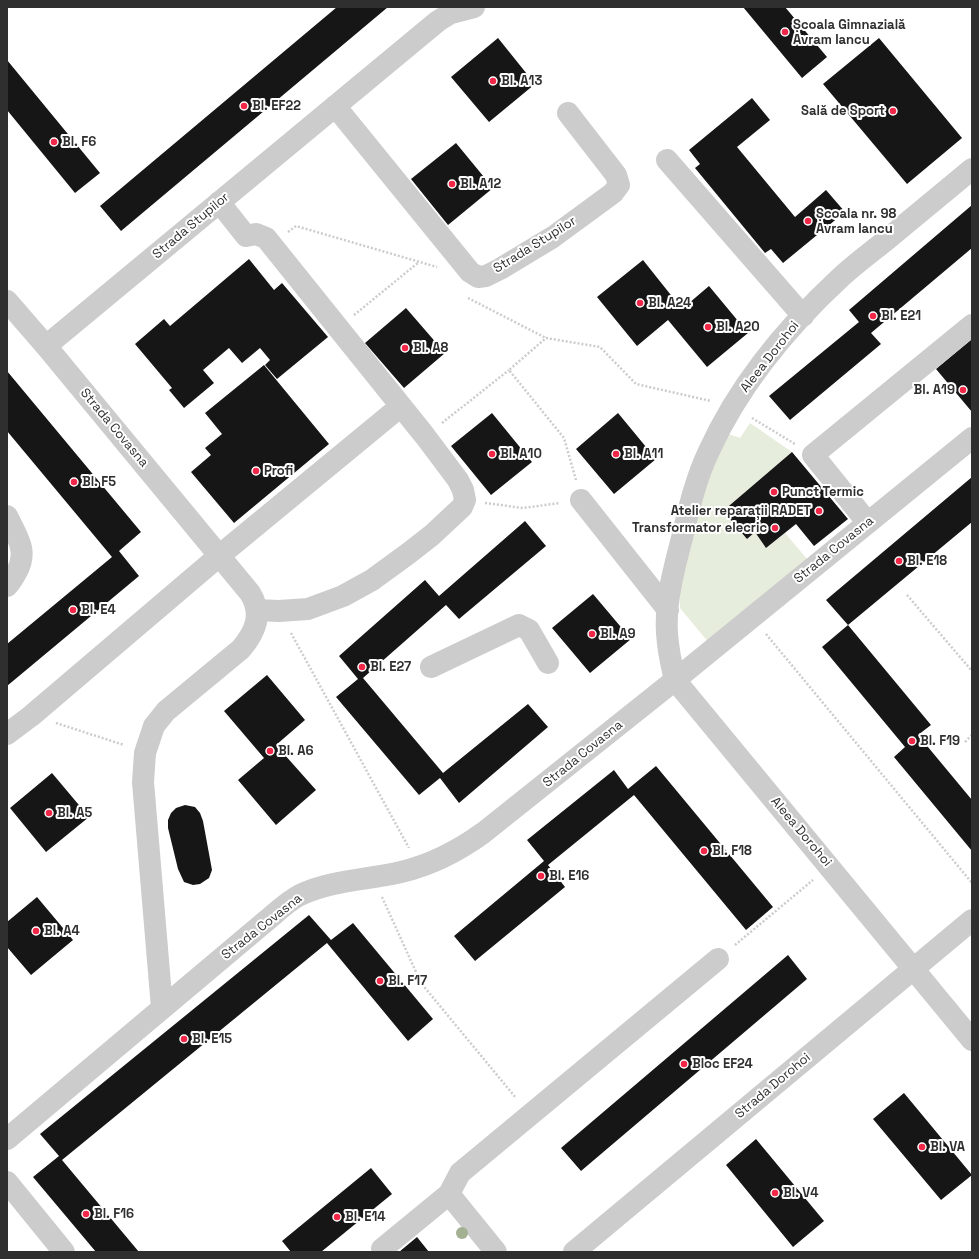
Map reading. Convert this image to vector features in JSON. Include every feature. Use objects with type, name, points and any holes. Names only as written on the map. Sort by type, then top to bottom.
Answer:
[{"type":"street","name":"Strada Stupilor","points":[[46,346],[438,21],[451,13],[474,7]]},
{"type":"street","name":"Strada Stupilor","points":[[335,106],[470,272],[478,276],[486,276],[500,269],[553,237],[613,193],[619,185],[616,175],[568,113]]},
{"type":"street","points":[[667,160],[802,316]]},
{"type":"street","name":"Aleea Dorohoi","points":[[972,169],[842,276],[802,316],[773,349],[733,406],[709,451],[692,495],[678,555],[668,610],[666,632],[669,655],[675,680],[972,1040]]},
{"type":"street","points":[[162,1008],[142,782],[145,753],[154,726],[166,711],[241,649],[250,638],[256,626],[257,610],[279,611],[308,609],[343,596],[372,580],[432,535],[462,507],[465,500],[463,490],[458,480],[425,436],[266,238],[256,234],[246,236],[219,202]]},
{"type":"street","name":"Strada Covasna","points":[[7,301],[250,593],[255,601],[257,610]]},
{"type":"street","points":[[868,523],[813,455],[972,325]]},
{"type":"street","points":[[7,734],[31,716],[219,556],[401,406]]},
{"type":"street","name":"Strada Covasna","points":[[7,1139],[266,921],[299,896],[318,888],[339,882],[400,872],[420,867],[444,857],[483,833],[675,680],[972,438]]},
{"type":"street","points":[[581,500],[668,610]]},
{"type":"street","points":[[7,516],[22,547],[22,564],[7,586]]},
{"type":"street","points":[[431,667],[519,625],[530,630],[548,663]]},
{"type":"street","name":"Strada Dorohoi","points":[[574,1252],[972,920]]},
{"type":"street","points":[[382,1248],[449,1194],[460,1173],[718,959]]},
{"type":"street","points":[[7,1182],[64,1252]]},
{"type":"street","points":[[449,1194],[496,1252]]},
{"type":"path","points":[[296,226],[442,268]]},
{"type":"path","points":[[364,308],[419,262]]},
{"type":"path","points":[[467,298],[546,338],[600,347],[636,384],[733,406],[813,455]]},
{"type":"path","points":[[425,436],[509,370],[546,338]]},
{"type":"path","points":[[465,500],[524,508],[581,500],[564,438],[509,370]]},
{"type":"path","points":[[907,595],[972,671]]},
{"type":"path","points":[[279,611],[420,867]]},
{"type":"path","points":[[752,617],[972,883]]},
{"type":"path","points":[[31,716],[145,753]]},
{"type":"path","points":[[965,742],[972,735]]},
{"type":"path","points":[[718,959],[829,866]]},
{"type":"path","points":[[373,877],[421,983],[530,1114]]},
{"type":"green space","points":[[750,423],[792,452],[723,511],[747,539],[755,532],[766,548],[785,533],[807,559],[709,643],[680,608],[680,594],[688,542],[715,461],[729,434],[740,438]]},
{"type":"building","name":"Bl. EF22","points":[[337,7],[388,7],[121,231],[100,206]]},
{"type":"building","name":"Școala Gimnazială Avram Iancu","points":[[743,7],[785,7],[827,57],[802,78]]},
{"type":"building","name":"Bl. A13","points":[[498,38],[535,84],[489,122],[451,77]]},
{"type":"building","name":"Sală de Sport","points":[[879,38],[962,138],[907,184],[823,84]]},
{"type":"building","name":"Bl. F6","points":[[7,60],[100,173],[75,193],[7,110]]},
{"type":"building","points":[[752,98],[770,120],[737,147],[795,217],[826,190],[845,212],[783,263],[771,249],[765,253],[695,168],[700,164],[689,150]]},
{"type":"building","name":"Bl. A12","points":[[456,143],[493,188],[448,225],[411,179]]},
{"type":"building","name":"Bl. E21","points":[[972,205],[972,248],[871,333],[881,344],[790,420],[769,396],[859,322],[849,310]]},
{"type":"building","points":[[249,259],[274,290],[282,283],[328,337],[277,379],[265,365],[270,360],[260,348],[242,363],[229,348],[203,370],[214,383],[184,408],[169,390],[172,388],[135,344],[164,319],[170,326]]},
{"type":"building","points":[[643,260],[682,309],[709,286],[748,333],[707,367],[668,320],[637,346],[597,297]]},
{"type":"building","name":"Bl. A8","points":[[406,308],[445,353],[404,388],[365,343]]},
{"type":"building","name":"Bl. A19","points":[[972,339],[972,412],[936,369]]},
{"type":"building","points":[[264,365],[329,444],[234,523],[191,472],[211,455],[205,448],[222,434],[205,413]]},
{"type":"building","points":[[7,371],[141,532],[119,551],[139,576],[7,686],[7,644],[112,557],[7,431]]},
{"type":"building","name":"Bl. A10","points":[[492,413],[532,462],[491,495],[451,446]]},
{"type":"building","name":"Bl. A11","points":[[618,413],[656,459],[614,494],[576,449]]},
{"type":"building","points":[[792,452],[848,519],[814,546],[796,524],[766,548],[755,532],[747,539],[723,511]]},
{"type":"building","name":"Bl. E18","points":[[972,477],[972,522],[848,625],[826,600]]},
{"type":"building","name":"Bl. E27","points":[[525,521],[546,546],[459,619],[446,605],[363,678],[443,773],[528,704],[548,727],[459,803],[440,778],[419,795],[336,697],[358,679],[339,656],[425,580],[439,596]]},
{"type":"building","name":"Bl. A9","points":[[593,594],[631,639],[590,673],[552,628]]},
{"type":"building","name":"Bl. F19","points":[[848,625],[931,725],[918,735],[972,800],[972,851],[894,757],[905,747],[822,647]]},
{"type":"building","name":"Bl. A6","points":[[267,675],[305,720],[276,745],[316,790],[276,825],[238,780],[264,758],[224,711]]},
{"type":"building","points":[[656,766],[773,907],[746,930],[634,795],[548,865],[565,887],[475,961],[454,936],[544,861],[527,840],[614,770],[628,789]]},
{"type":"building","name":"Bl. A5","points":[[52,773],[89,817],[46,852],[10,808]]},
{"type":"building","points":[[185,805],[195,807],[200,813],[203,821],[212,870],[209,878],[200,884],[193,885],[184,882],[178,869],[168,828],[168,820],[171,813],[176,808]]},
{"type":"building","name":"Bl. A4","points":[[37,897],[73,940],[31,975],[7,947],[7,922]]},
{"type":"building","points":[[309,915],[331,940],[353,923],[433,1019],[408,1041],[327,943],[62,1160],[139,1252],[96,1252],[33,1177],[59,1156],[40,1134]]},
{"type":"building","name":"Bloc EF24","points":[[788,955],[807,979],[581,1171],[561,1148]]},
{"type":"building","name":"Bl. VA","points":[[904,1093],[972,1175],[941,1200],[873,1119]]},
{"type":"building","name":"Bl. V4","points":[[756,1139],[824,1221],[793,1247],[726,1165]]},
{"type":"building","name":"Bl. E14","points":[[371,1168],[392,1194],[321,1252],[291,1252],[282,1241]]},
{"type":"building","points":[[417,1237],[429,1252],[399,1252]]},
{"type":"place","name":"Școala Gimnazială Avram Iancu","points":[[785,32]]},
{"type":"place","name":"Bl. A13","points":[[493,81]]},
{"type":"place","name":"Bl. EF22","points":[[244,106]]},
{"type":"place","name":"Sală de Sport","points":[[893,111]]},
{"type":"place","name":"Bl. F6","points":[[54,142]]},
{"type":"place","name":"Bl. A12","points":[[452,184]]},
{"type":"place","name":"Școala nr. 98 Avram Iancu","points":[[808,221]]},
{"type":"place","name":"Bl. A24","points":[[640,303]]},
{"type":"place","name":"Bl. E21","points":[[873,316]]},
{"type":"place","name":"Bl. A20","points":[[708,327]]},
{"type":"place","name":"Bl. A8","points":[[405,348]]},
{"type":"place","name":"Bl. A19","points":[[963,390]]},
{"type":"place","name":"Bl. A10","points":[[492,454]]},
{"type":"place","name":"Bl. A11","points":[[616,454]]},
{"type":"place","name":"Profi","points":[[256,471]]},
{"type":"place","name":"Bl. F5","points":[[74,482]]},
{"type":"place","name":"Punct Termic","points":[[774,492]]},
{"type":"place","name":"Atelier reparații RADET","points":[[819,511]]},
{"type":"place","name":"Transformator elecric","points":[[775,528]]},
{"type":"place","name":"Bl. E18","points":[[899,561]]},
{"type":"place","name":"Bl. E4","points":[[73,610]]},
{"type":"place","name":"Bl. A9","points":[[592,634]]},
{"type":"place","name":"Bl. E27","points":[[362,667]]},
{"type":"place","name":"Bl. F19","points":[[912,741]]},
{"type":"place","name":"Bl. A6","points":[[270,751]]},
{"type":"place","name":"Bl. A5","points":[[49,813]]},
{"type":"place","name":"Bl. F18","points":[[704,851]]},
{"type":"place","name":"Bl. E16","points":[[541,876]]},
{"type":"place","name":"Bl. A4","points":[[36,931]]},
{"type":"place","name":"Bl. F17","points":[[380,981]]},
{"type":"place","name":"Bl. E15","points":[[184,1039]]},
{"type":"place","name":"Bloc EF24","points":[[684,1064]]},
{"type":"place","name":"Bl. VA","points":[[922,1147]]},
{"type":"place","name":"Bl. V4","points":[[775,1193]]},
{"type":"place","name":"Bl. F16","points":[[86,1214]]},
{"type":"place","name":"Bl. E14","points":[[337,1217]]}]
